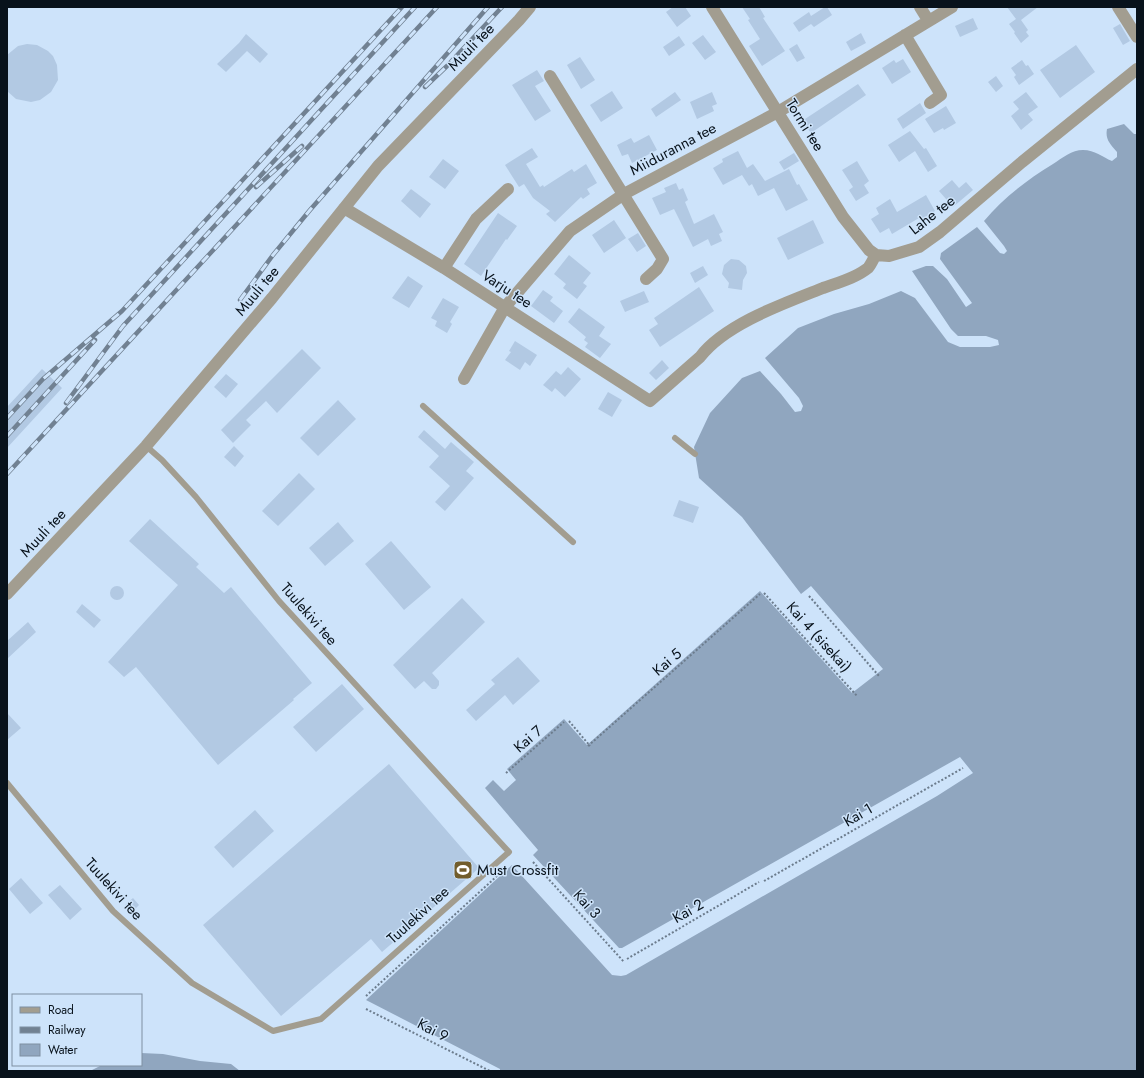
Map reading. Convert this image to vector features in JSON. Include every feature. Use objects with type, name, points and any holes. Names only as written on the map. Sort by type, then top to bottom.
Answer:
[{"type":"street","name":"Muuli tee","points":[[7,594],[146,446],[272,298],[378,166],[530,7]]},
{"type":"street","name":"Tormi tee","points":[[712,7],[843,217],[869,250],[876,256]]},
{"type":"street","points":[[920,7],[928,20]]},
{"type":"street","name":"Miiduranna tee","points":[[464,379],[505,307],[570,230],[624,194],[778,112],[928,20],[952,7]]},
{"type":"street","points":[[1118,7],[1137,37]]},
{"type":"street","points":[[905,35],[941,95],[930,103]]},
{"type":"street","name":"Lahe tee","points":[[876,256],[889,256],[919,247],[940,232],[1022,162],[1137,69]]},
{"type":"street","points":[[550,76],[663,258],[657,269],[646,279]]},
{"type":"street","points":[[444,268],[476,219],[508,189]]},
{"type":"street","name":"Varju tee","points":[[344,208],[444,268],[650,401],[729,330],[784,303],[851,278],[868,268],[876,256]]},
{"type":"lane","points":[[423,406],[573,542]]},
{"type":"lane","points":[[674,438],[695,454]]},
{"type":"lane","name":"Tuulekivi tee","points":[[7,783],[112,911],[192,983],[273,1031],[321,1019],[508,852],[279,601],[196,497],[162,460],[146,446]]},
{"type":"path","name":"Kai 4 (sisekai)","points":[[764,593],[857,696]]},
{"type":"path","name":"Kai 5","points":[[569,721],[589,746],[760,594]]},
{"type":"path","points":[[808,596],[879,676]]},
{"type":"path","name":"Kai 7","points":[[506,773],[564,722]]},
{"type":"path","name":"Kai 1","points":[[764,881],[963,768]]},
{"type":"path","name":"Kai 3","points":[[533,862],[624,962]]},
{"type":"path","points":[[366,996],[497,876]]},
{"type":"path","name":"Kai 2","points":[[627,959],[759,882]]},
{"type":"path","name":"Kai 9","points":[[366,1009],[490,1071]]},
{"type":"water","points":[[1124,124],[1134,134],[1137,134],[1137,1071],[500,1071],[500,1069],[366,1000],[512,865],[612,975],[621,976],[626,975],[937,796],[973,773],[960,757],[622,948],[619,948],[533,855],[538,850],[485,788],[493,780],[504,791],[516,780],[507,769],[564,719],[587,745],[760,591],[852,693],[883,669],[811,586],[801,594],[742,517],[699,478],[694,447],[710,413],[742,378],[760,371],[795,412],[801,411],[803,406],[799,398],[765,358],[798,328],[834,314],[869,304],[901,291],[915,298],[948,342],[960,347],[990,347],[999,345],[998,340],[986,336],[958,336],[951,329],[912,271],[926,266],[933,266],[947,279],[966,307],[972,303],[940,259],[941,253],[977,227],[1000,253],[1004,254],[1007,251],[1004,246],[984,221],[991,213],[1007,197],[1034,176],[1071,153],[1079,150],[1087,150],[1095,152],[1112,161],[1117,157],[1117,152],[1107,139],[1107,129]]},
{"type":"water","points":[[142,1053],[163,1054],[200,1061],[231,1064],[240,1071],[90,1071],[100,1066],[142,1066]]},
{"type":"building","points":[[673,7],[685,7],[691,16],[677,27],[666,12]]},
{"type":"building","points":[[742,7],[759,7],[765,17],[763,18],[785,51],[762,66],[749,46],[760,39]]},
{"type":"building","points":[[827,7],[832,15],[814,27],[811,24],[799,32],[793,23],[809,12],[811,16]]},
{"type":"building","points":[[1007,7],[1038,7],[1021,20],[1028,30],[1026,32],[1029,36],[1021,43],[1009,24],[1016,19]]},
{"type":"building","points":[[973,18],[978,29],[960,37],[955,26]]},
{"type":"building","points":[[1120,24],[1130,41],[1123,45],[1113,28]]},
{"type":"building","points":[[861,33],[866,43],[851,51],[846,42]]},
{"type":"building","points":[[246,34],[268,54],[260,63],[247,51],[226,72],[217,64],[239,43]]},
{"type":"building","points":[[703,35],[716,52],[705,60],[692,43]]},
{"type":"building","points":[[679,36],[685,45],[669,56],[663,47]]},
{"type":"building","points":[[27,44],[37,45],[48,51],[53,56],[57,65],[58,80],[51,92],[40,100],[31,102],[16,99],[7,91],[7,55],[18,46]]},
{"type":"building","points":[[797,44],[805,58],[797,62],[789,49]]},
{"type":"building","points":[[1076,45],[1095,72],[1060,98],[1040,70]]},
{"type":"building","points":[[580,57],[595,80],[581,89],[567,65]]},
{"type":"building","points":[[903,59],[911,72],[892,84],[882,68],[894,60],[896,63]]},
{"type":"building","points":[[1022,60],[1026,66],[1028,65],[1034,74],[1019,85],[1014,77],[1016,75],[1011,68]]},
{"type":"building","points":[[537,70],[544,81],[535,86],[551,111],[535,121],[512,85]]},
{"type":"building","points":[[996,76],[1003,86],[996,92],[988,82]]},
{"type":"building","points":[[858,84],[866,95],[811,133],[802,121]]},
{"type":"building","points":[[612,91],[623,108],[601,122],[590,105]]},
{"type":"building","points":[[675,92],[681,100],[656,117],[651,109]]},
{"type":"building","points":[[712,92],[717,104],[712,106],[714,111],[697,119],[690,102]]},
{"type":"building","points":[[1026,92],[1038,107],[1028,114],[1033,120],[1021,130],[1011,116],[1019,109],[1013,102]]},
{"type":"building","points":[[920,103],[926,113],[903,129],[897,119]]},
{"type":"building","points":[[946,106],[956,123],[944,130],[943,128],[934,133],[925,119]]},
{"type":"building","points":[[910,131],[924,149],[926,148],[937,166],[928,172],[915,151],[899,162],[888,145]]},
{"type":"building","points":[[649,135],[657,150],[632,163],[628,154],[622,156],[617,145],[631,138],[634,143]]},
{"type":"building","points":[[532,148],[538,157],[526,164],[540,187],[543,185],[544,187],[572,169],[574,172],[586,164],[597,183],[587,189],[590,194],[583,199],[581,197],[555,222],[546,214],[550,211],[533,198],[524,184],[519,187],[505,165]]},
{"type":"building","points":[[738,151],[747,168],[753,164],[765,181],[789,169],[797,185],[799,184],[808,200],[786,211],[774,188],[758,196],[752,184],[749,186],[742,175],[723,185],[713,168],[723,162],[722,159]]},
{"type":"building","points":[[794,153],[799,161],[784,170],[779,162]]},
{"type":"building","points":[[443,159],[459,171],[445,189],[429,177]]},
{"type":"building","points":[[857,161],[869,181],[864,185],[869,193],[856,201],[849,190],[853,187],[842,170]]},
{"type":"building","points":[[952,180],[959,188],[966,182],[973,190],[953,207],[939,191]]},
{"type":"building","points":[[676,183],[679,190],[683,188],[688,200],[685,202],[694,224],[714,214],[723,232],[719,234],[722,241],[711,246],[708,239],[693,247],[674,209],[660,215],[652,198],[666,192],[664,188]]},
{"type":"building","points":[[411,189],[431,204],[420,218],[401,201]]},
{"type":"building","points":[[926,195],[935,211],[920,220],[919,218],[892,234],[889,228],[880,233],[871,219],[879,214],[876,208],[890,199],[897,212]]},
{"type":"building","points":[[498,213],[517,226],[507,240],[506,239],[481,276],[464,264]]},
{"type":"building","points":[[614,220],[626,238],[604,253],[592,235]]},
{"type":"building","points":[[813,220],[824,243],[788,260],[777,238]]},
{"type":"building","points":[[638,233],[646,246],[637,252],[628,239]]},
{"type":"building","points":[[569,255],[591,273],[583,283],[587,286],[577,299],[563,288],[566,284],[554,274]]},
{"type":"building","points":[[731,259],[739,260],[746,266],[747,273],[743,280],[742,290],[728,288],[729,283],[722,274],[724,265]]},
{"type":"building","points":[[703,266],[708,275],[695,283],[690,273]]},
{"type":"building","points":[[408,276],[423,286],[409,308],[392,298]]},
{"type":"building","points":[[699,287],[714,311],[660,347],[649,330],[658,324],[654,318]]},
{"type":"building","points":[[543,290],[553,297],[550,301],[563,311],[554,323],[531,306]]},
{"type":"building","points":[[644,291],[649,302],[625,312],[620,301]]},
{"type":"building","points":[[443,298],[459,307],[450,322],[452,324],[447,333],[435,326],[437,321],[431,318]]},
{"type":"building","points":[[579,308],[605,327],[599,336],[611,344],[600,358],[585,347],[588,343],[584,340],[586,337],[568,322]]},
{"type":"building","points":[[515,341],[537,355],[530,366],[525,362],[520,370],[505,360],[511,352],[509,351]]},
{"type":"building","points":[[302,349],[321,368],[277,413],[266,401],[246,420],[251,425],[233,443],[221,430]]},
{"type":"building","points":[[662,360],[669,368],[656,380],[649,373]]},
{"type":"building","points":[[568,367],[581,379],[565,397],[555,388],[552,392],[543,385],[556,371],[561,375]]},
{"type":"building","points":[[42,369],[62,388],[7,448],[7,407]]},
{"type":"building","points":[[226,374],[238,384],[226,398],[214,387]]},
{"type":"building","points":[[608,392],[622,400],[612,417],[598,409]]},
{"type":"building","points":[[338,400],[356,419],[318,456],[300,438]]},
{"type":"building","points":[[424,430],[445,449],[451,442],[474,462],[466,471],[474,478],[445,511],[435,502],[450,486],[429,467],[439,456],[418,437]]},
{"type":"building","points":[[234,446],[244,456],[235,467],[224,457]]},
{"type":"building","points":[[299,473],[315,489],[278,526],[262,511]]},
{"type":"building","points":[[679,500],[699,507],[693,523],[673,516]]},
{"type":"building","points":[[150,519],[199,564],[196,567],[224,593],[231,587],[312,683],[218,765],[136,667],[124,677],[108,662],[178,585],[129,541]]},
{"type":"building","points":[[338,522],[354,541],[325,566],[309,548]]},
{"type":"building","points":[[391,541],[431,587],[404,610],[365,564]]},
{"type":"building","points":[[114,586],[120,586],[124,590],[124,596],[120,600],[114,600],[110,596],[110,590]]},
{"type":"building","points":[[462,598],[485,622],[432,673],[439,681],[439,685],[436,689],[432,689],[424,681],[415,689],[393,665]]},
{"type":"building","points":[[82,604],[101,620],[94,628],[76,612]]},
{"type":"building","points":[[28,622],[36,632],[7,659],[7,641]]},
{"type":"building","points":[[518,657],[540,681],[513,705],[505,695],[476,721],[466,710],[495,684],[491,680]]},
{"type":"building","points":[[342,684],[364,709],[316,752],[293,727]]},
{"type":"building","points":[[7,713],[21,728],[7,740]]},
{"type":"building","points":[[389,764],[479,868],[382,952],[371,939],[281,1016],[203,925]]},
{"type":"building","points":[[255,810],[274,831],[233,868],[214,847]]},
{"type":"building","points":[[21,878],[43,903],[30,914],[9,889]]},
{"type":"building","points":[[60,885],[82,909],[70,920],[48,895]]},
{"type":"building","points":[[133,898],[139,905],[132,912],[125,905]]},
{"type":"railway","points":[[7,418],[43,379],[122,311],[402,7]]},
{"type":"railway","points":[[66,403],[123,326],[415,7]]},
{"type":"railway","points":[[7,474],[437,7]]},
{"type":"railway","points":[[240,300],[273,255],[310,210],[488,7]]},
{"type":"railway","points":[[425,87],[447,66],[502,7]]},
{"type":"railway","points":[[256,187],[302,146]]},
{"type":"railway","points":[[7,436],[95,340]]},
{"type":"place","name":"Must Crossfit","points":[[463,870]]}]
